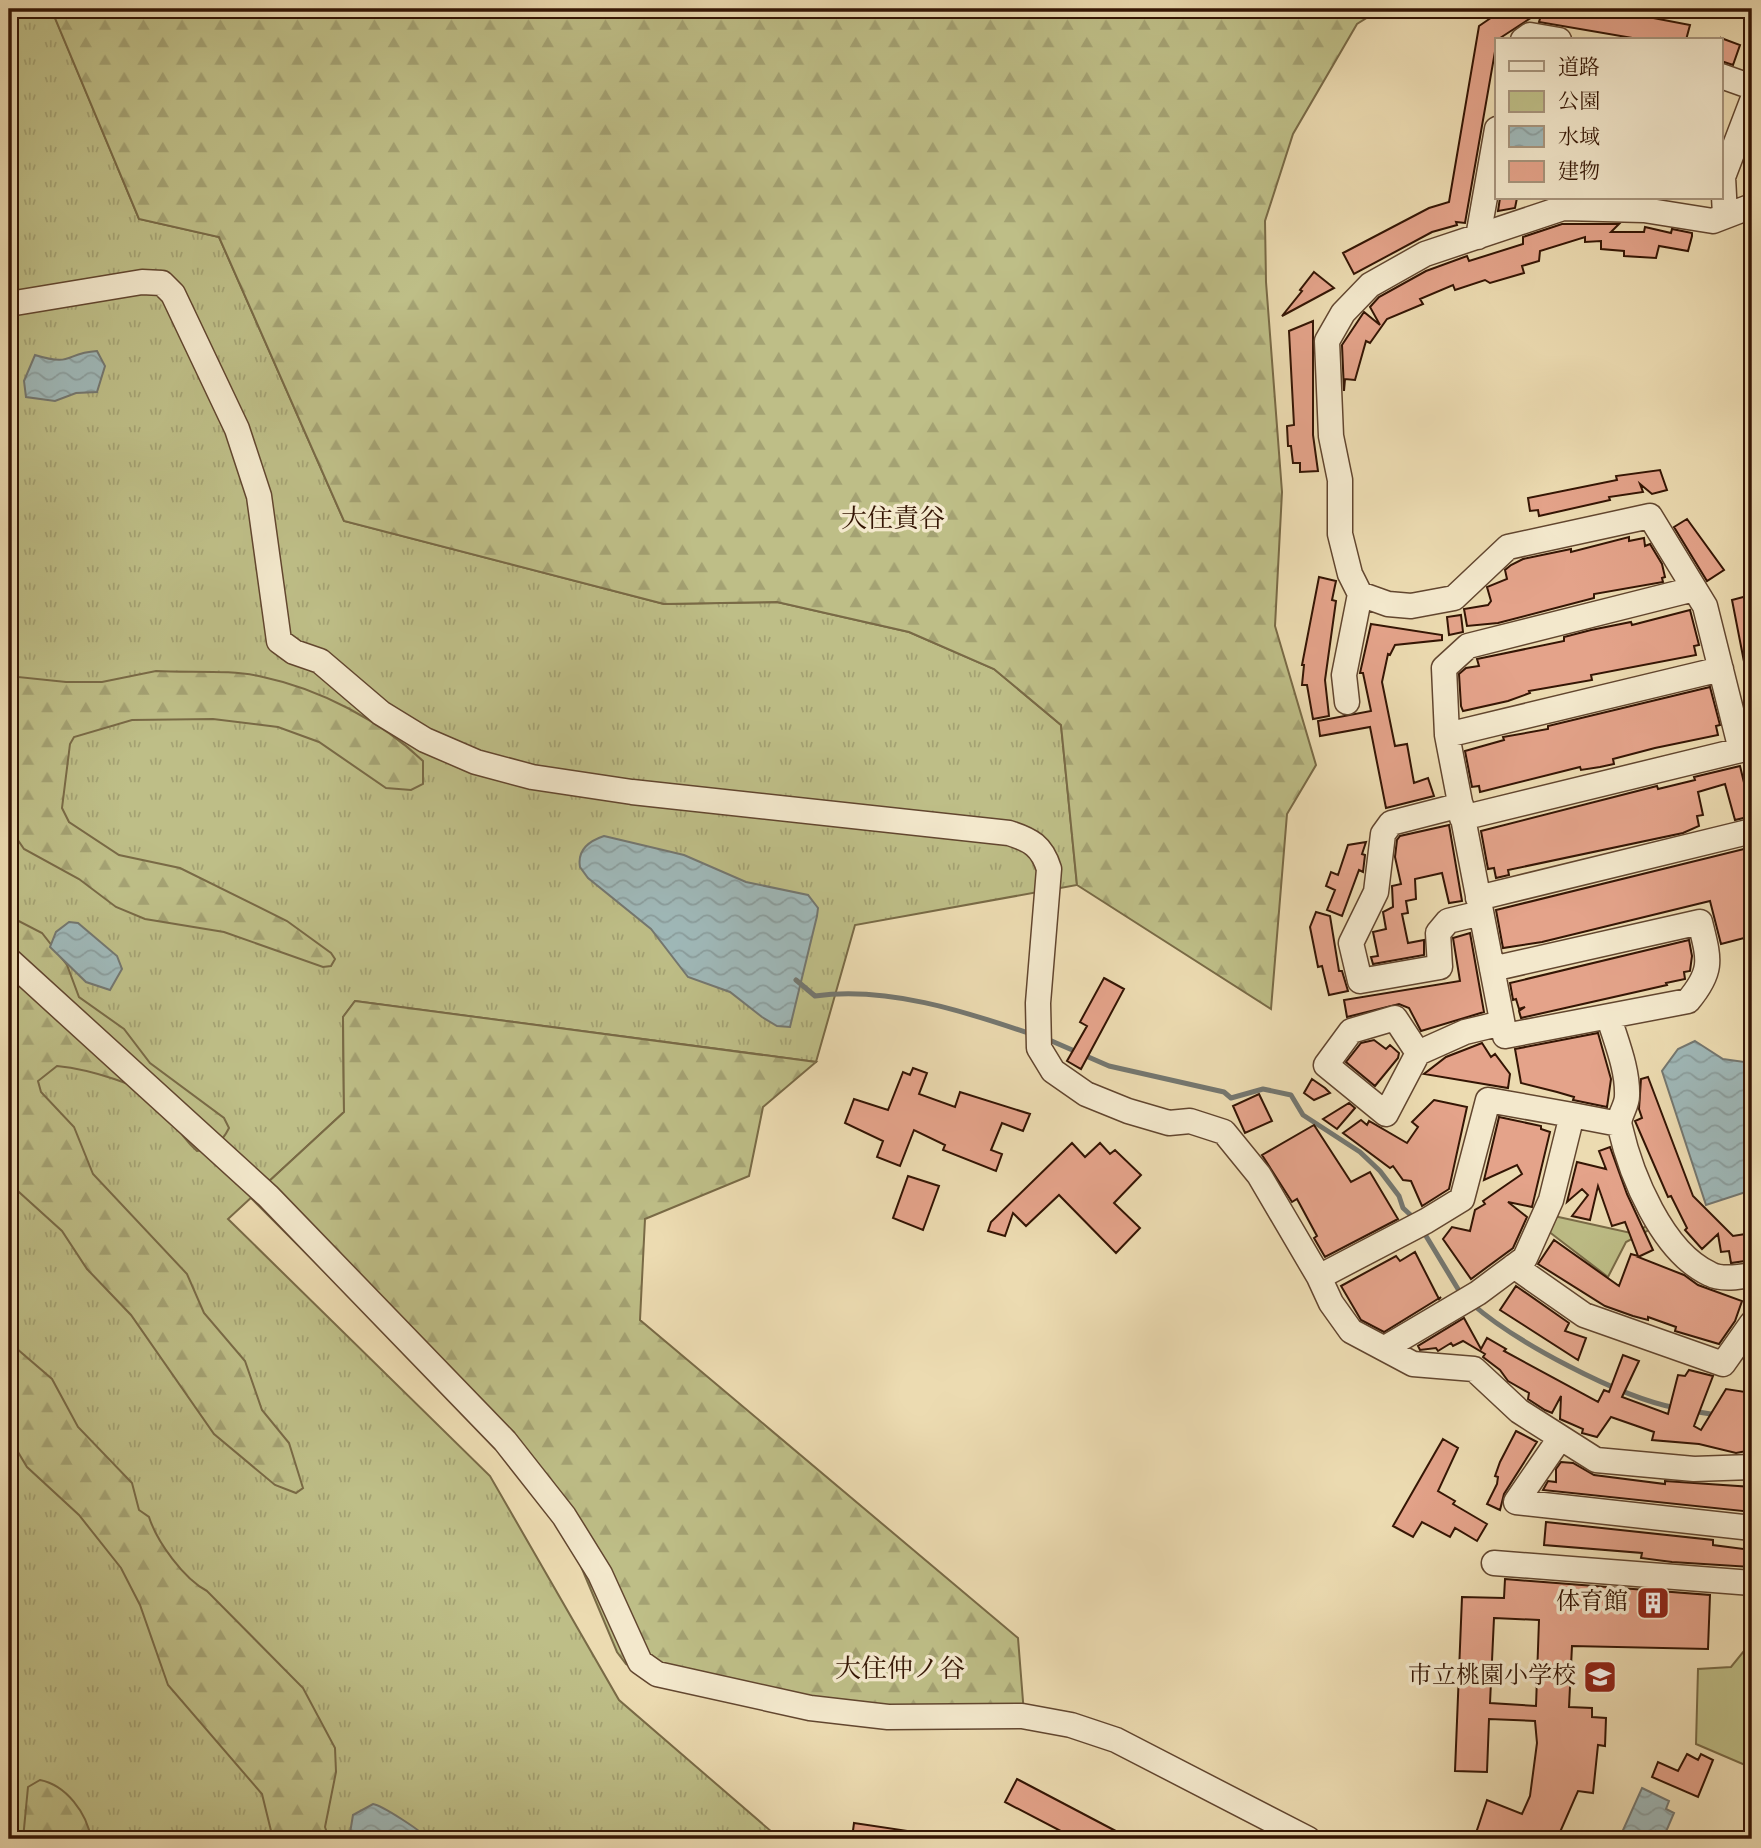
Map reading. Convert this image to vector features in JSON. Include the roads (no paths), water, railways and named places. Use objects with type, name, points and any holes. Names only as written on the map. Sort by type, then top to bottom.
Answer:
[{"type":"street","points":[[1526,38],[1530,35],[1547,38]]},
{"type":"street","points":[[1722,76],[1752,88]]},
{"type":"street","points":[[1725,215],[1723,177],[1752,101]]},
{"type":"street","points":[[1478,237],[1495,140]]},
{"type":"street","points":[[1347,702],[1344,675],[1360,594],[1350,574],[1340,534],[1340,480],[1331,436],[1326,341],[1343,313],[1370,285],[1425,254],[1478,237],[1564,203],[1645,204],[1713,220],[1752,206]]},
{"type":"street","points":[[9,304],[61,293],[142,282],[162,283],[173,294],[237,429],[259,496],[279,641],[294,652],[320,662],[381,713],[425,740],[476,762],[531,776],[632,793],[1009,833],[1032,840],[1044,853],[1049,869],[1038,1003],[1039,1048],[1053,1072],[1086,1094],[1128,1111],[1169,1123],[1190,1121],[1224,1132],[1259,1175],[1319,1277],[1331,1303],[1351,1331],[1413,1364],[1474,1369],[1519,1411],[1596,1460],[1694,1469],[1752,1467]]},
{"type":"street","points":[[1360,594],[1388,604],[1411,606],[1454,598],[1508,547],[1650,516],[1705,606],[1741,750],[1461,812],[1391,823],[1383,834],[1376,892],[1351,943],[1360,981],[1440,967],[1438,933],[1448,921],[1480,905],[1752,831]]},
{"type":"street","points":[[1492,970],[1700,922],[1710,963],[1702,985],[1688,1001],[1505,1036],[1502,1023],[1492,970],[1480,905],[1461,812],[1447,735],[1444,668],[1468,646],[1695,589]]},
{"type":"street","points":[[1447,735],[1721,669]]},
{"type":"street","points":[[9,960],[268,1196],[505,1441],[564,1516],[600,1574],[640,1662],[657,1674],[810,1708],[888,1717],[1022,1716],[1072,1725],[1116,1741],[1308,1839]]},
{"type":"street","points":[[1609,1018],[1626,1075],[1627,1100],[1619,1124],[1643,1193],[1666,1237],[1693,1264],[1712,1276],[1752,1276]]},
{"type":"street","points":[[1418,1054],[1465,1032],[1502,1023]]},
{"type":"street","points":[[1319,1277],[1462,1199],[1488,1100],[1619,1124]]},
{"type":"street","points":[[1385,1348],[1478,1293],[1525,1258],[1540,1230],[1572,1115]]},
{"type":"street","points":[[1514,1266],[1584,1315],[1723,1364],[1752,1323]]},
{"type":"street","points":[[1560,1438],[1516,1502],[1752,1528]]},
{"type":"street","points":[[1494,1563],[1752,1583]]},
{"type":"water","points":[[97,351],[105,366],[97,392],[76,393],[55,401],[26,397],[24,381],[35,355],[63,360]]},
{"type":"water","points":[[604,836],[684,855],[746,882],[808,895],[818,908],[817,916],[790,1027],[777,1026],[730,992],[688,977],[651,929],[588,878],[580,867],[580,856],[589,844]]},
{"type":"water","points":[[69,922],[78,923],[117,956],[122,969],[110,990],[86,982],[50,947],[56,932]]},
{"type":"water","points":[[1695,1041],[1723,1059],[1752,1063],[1752,1190],[1706,1205],[1662,1071],[1678,1049]]},
{"type":"water","points":[[1642,1788],[1669,1801],[1666,1809],[1674,1813],[1665,1834],[1656,1831],[1652,1839],[1619,1839]]},
{"type":"water","points":[[373,1804],[402,1819],[427,1839],[349,1839],[353,1815]]},
{"type":"waterway","points":[[796,980],[815,996],[869,994],[897,998],[952,1009],[1031,1034]]},
{"type":"waterway","points":[[1047,1039],[1109,1066],[1224,1092],[1231,1098],[1263,1089],[1291,1095],[1303,1115],[1360,1152],[1380,1171],[1399,1196],[1403,1208],[1416,1220]]},
{"type":"waterway","points":[[1423,1231],[1461,1294]]},
{"type":"waterway","points":[[1471,1303],[1514,1334],[1569,1366],[1626,1392],[1676,1408]]},
{"type":"waterway","points":[[1692,1411],[1717,1415]]},
{"type":"place","name":"体育館","points":[[1653,1603]]},
{"type":"place","name":"市立桃園小学校","points":[[1600,1677]]},
{"type":"district","name":"大住責谷","points":[[893,520]]},
{"type":"district","name":"大住仲ノ谷","points":[[900,1670]]}]
